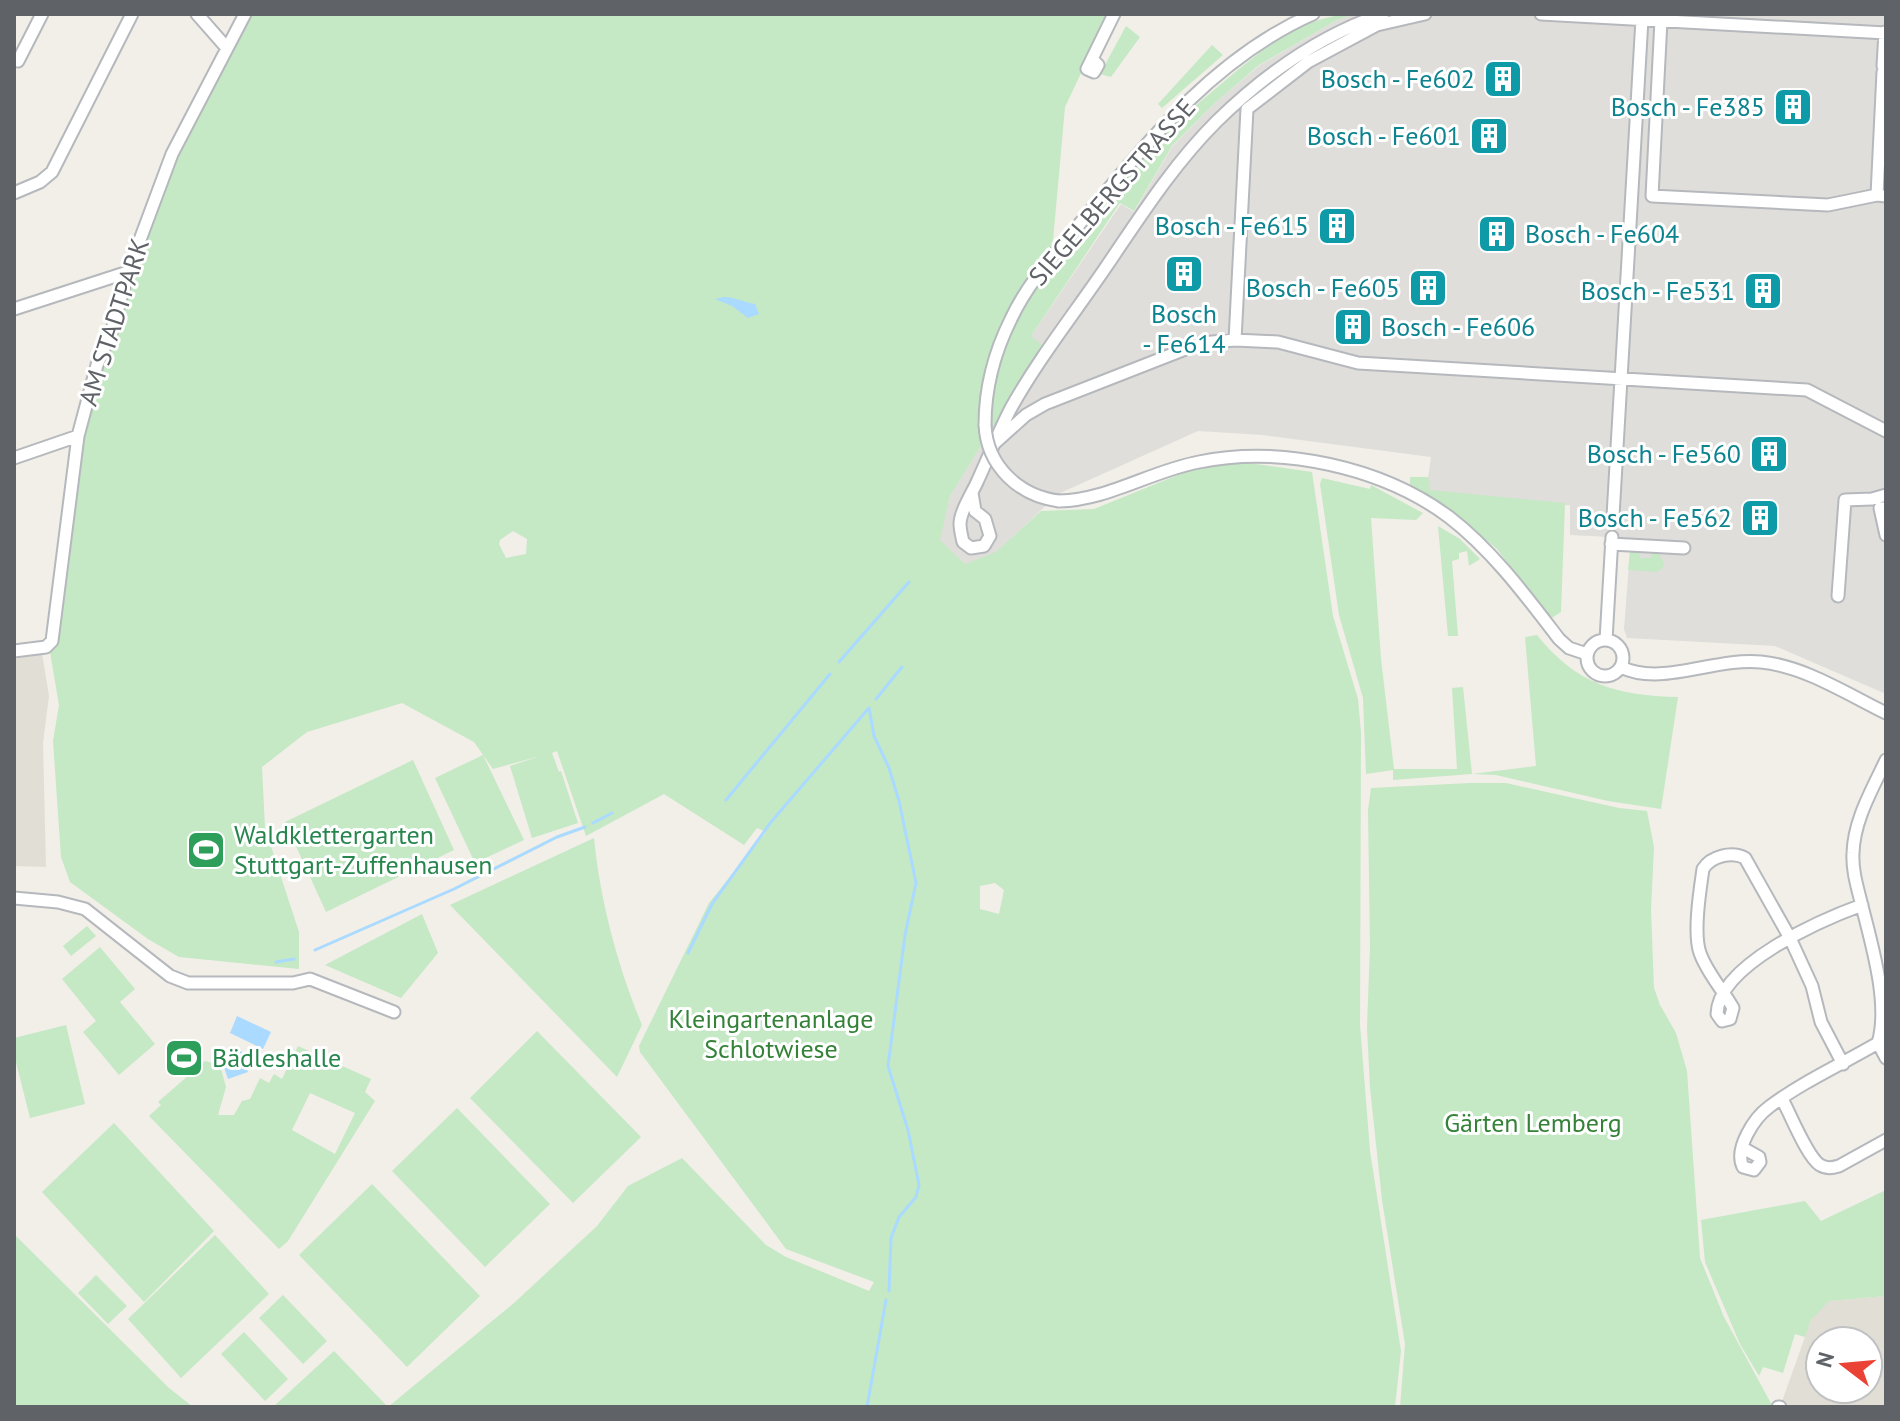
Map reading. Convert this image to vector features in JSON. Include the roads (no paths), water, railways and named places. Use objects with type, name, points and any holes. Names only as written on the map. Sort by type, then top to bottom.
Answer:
[{"type":"street","points":[[15,64],[42,14]]},
{"type":"street","points":[[14,193],[40,182],[52,172],[132,14]]},
{"type":"street","points":[[197,14],[226,47]]},
{"type":"street","name":"AM STADTPARK","points":[[14,651],[46,647],[52,641],[78,436],[97,365],[112,330],[128,272],[172,154],[245,14]]},
{"type":"street","points":[[1092,59],[1114,14]]},
{"type":"street","name":"SIEGELBERGSTRASSE","points":[[1313,14],[1267,39],[1199,90],[1164,123],[1027,291],[1001,341],[989,386],[985,425],[992,457],[1001,471],[1031,494],[1059,501],[1094,498],[1158,472],[1215,458],[1298,458],[1350,470],[1404,491],[1450,518],[1497,563],[1559,639],[1569,648],[1587,654]]},
{"type":"street","points":[[972,493],[1010,410],[1042,358],[1166,181],[1206,133],[1241,100],[1309,49],[1383,14]]},
{"type":"street","points":[[1235,340],[1247,109],[1308,62],[1377,25],[1425,14]]},
{"type":"street","points":[[1541,14],[1642,19],[1661,20],[1885,32],[1881,196],[1828,205],[1652,196],[1661,20]]},
{"type":"street","points":[[1613,516],[1642,19]]},
{"type":"street","points":[[14,309],[128,272]]},
{"type":"street","points":[[996,442],[1026,415],[1045,404],[1201,343],[1235,340],[1278,342],[1358,363],[1807,390],[1886,431]]},
{"type":"street","points":[[14,458],[78,436]]},
{"type":"street","points":[[1838,596],[1845,500],[1886,495]]},
{"type":"street","points":[[1883,508],[1886,535]]},
{"type":"street","points":[[1606,640],[1612,541],[1684,548]]},
{"type":"street","points":[[1606,640],[1621,650],[1621,667],[1611,675],[1598,675],[1589,667],[1587,654],[1594,643],[1606,640]]},
{"type":"street","points":[[1621,667],[1633,673],[1650,675],[1740,662],[1773,663],[1886,713]]},
{"type":"street","points":[[1743,1148],[1757,1119],[1782,1099],[1878,1043],[1882,1031],[1882,997],[1853,866],[1855,834],[1862,810],[1886,760]]},
{"type":"street","points":[[1843,1064],[1821,1022],[1812,986],[1790,938],[1745,858],[1730,854],[1709,861],[1703,869],[1697,939],[1701,956],[1724,991],[1743,969],[1790,938],[1862,905]]},
{"type":"street","points":[[14,898],[58,902],[85,909],[170,976],[188,983],[293,983],[310,979],[394,1012]]},
{"type":"street","points":[[1878,1043],[1886,1058]]},
{"type":"street","points":[[1782,1099],[1813,1157],[1822,1166],[1832,1169],[1886,1140]]},
{"type":"water","points":[[723,297],[755,304],[759,314],[748,318],[732,306],[715,299]]},
{"type":"water","points":[[237,1016],[271,1032],[263,1049],[230,1033]]},
{"type":"water","points":[[236,1049],[246,1054],[243,1060],[248,1072],[228,1079],[221,1059],[234,1054]]},
{"type":"waterway","points":[[839,662],[909,582]]},
{"type":"waterway","points":[[876,699],[902,667]]},
{"type":"waterway","points":[[726,800],[830,674]]},
{"type":"waterway","points":[[869,708],[874,736],[889,768],[899,801],[916,883],[905,935],[888,1066],[908,1130],[919,1185],[916,1197],[899,1217],[891,1238],[889,1291]]},
{"type":"waterway","points":[[688,953],[712,904],[771,822],[868,709]]},
{"type":"waterway","points":[[593,823],[612,813]]},
{"type":"waterway","points":[[315,950],[454,889],[557,837],[585,827]]},
{"type":"waterway","points":[[276,962],[294,959]]},
{"type":"waterway","points":[[867,1407],[886,1300]]},
{"type":"place","name":"Bosch - Fe602","points":[[1503,79]]},
{"type":"place","name":"Bosch - Fe385","points":[[1793,107]]},
{"type":"place","name":"Bosch - Fe601","points":[[1489,136]]},
{"type":"place","name":"Bosch - Fe615","points":[[1337,226]]},
{"type":"place","name":"Bosch - Fe604","points":[[1497,234]]},
{"type":"place","name":"Bosch - Fe614","points":[[1184,274]]},
{"type":"place","name":"Bosch - Fe605","points":[[1428,288]]},
{"type":"place","name":"Bosch - Fe531","points":[[1763,291]]},
{"type":"place","name":"Bosch - Fe606","points":[[1353,327]]},
{"type":"place","name":"Bosch - Fe560","points":[[1769,454]]},
{"type":"place","name":"Bosch - Fe562","points":[[1760,518]]},
{"type":"place","name":"Waldklettergarten Stuttgart-Zuffenhausen","points":[[206,850]]},
{"type":"place","name":"Bädleshalle","points":[[184,1058]]},
{"type":"park label","name":"Kleingartenanlage Schlotwiese","points":[[771,1034]]},
{"type":"park label","name":"Gärten Lemberg","points":[[1533,1123]]}]
